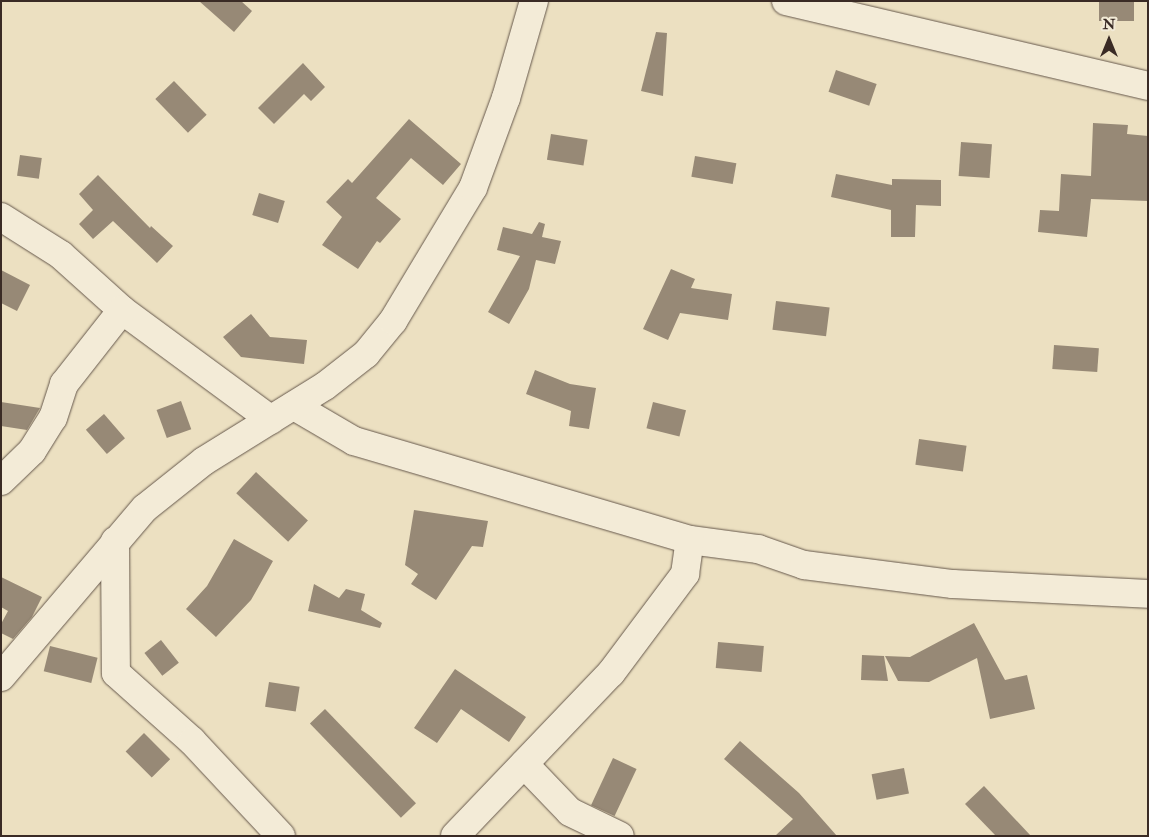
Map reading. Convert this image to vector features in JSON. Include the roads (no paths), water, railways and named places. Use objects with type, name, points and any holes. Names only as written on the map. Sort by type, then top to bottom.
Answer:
[{"type":"street","points":[[1,677],[145,508],[176,482],[294,406],[366,354],[393,321],[473,188],[506,98],[534,1]]},
{"type":"street","points":[[794,2],[1148,86]]},
{"type":"street","points":[[1,217],[61,255],[122,310],[271,420]]},
{"type":"street","points":[[1,481],[32,451],[53,418],[64,384],[122,310]]},
{"type":"street","points":[[294,406],[354,441],[690,540],[758,549],[804,565],[953,584],[1148,594]]},
{"type":"street","points":[[455,836],[611,673],[685,574],[690,540]]},
{"type":"street","points":[[115,541],[116,673],[192,741],[281,836]]},
{"type":"street","points":[[524,764],[570,812],[620,836]]}]
